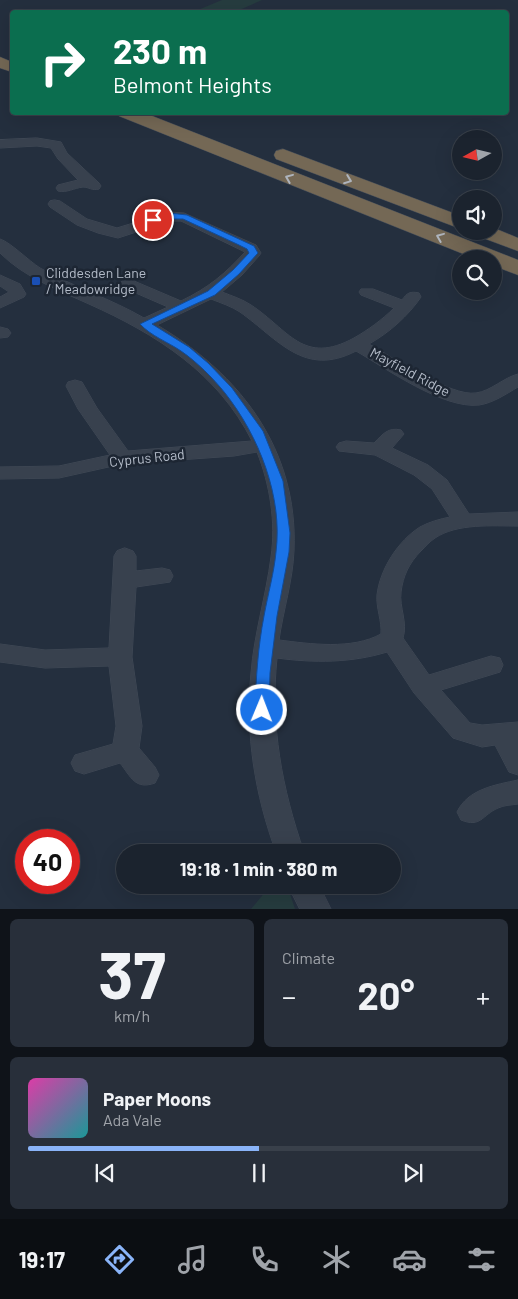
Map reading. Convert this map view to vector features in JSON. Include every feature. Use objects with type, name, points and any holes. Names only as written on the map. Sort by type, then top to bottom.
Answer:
[{"type":"highway","points":[[133,115],[518,268]]},
{"type":"highway","points":[[180,115],[248,142]]},
{"type":"highway","points":[[267,149],[452,220]]},
{"type":"highway","points":[[502,239],[518,245]]},
{"type":"street","points":[[0,144],[37,142],[56,145],[63,159],[74,166],[90,184],[64,188]]},
{"type":"street","points":[[55,204],[82,222],[103,230],[118,232]]},
{"type":"street","points":[[94,244],[118,232],[169,216],[184,217],[251,248],[253,253],[236,272],[211,293],[145,324]]},
{"type":"street","points":[[1,246],[26,266],[145,324],[186,350],[215,376],[239,403],[258,431],[277,481],[283,533],[283,552],[270,616],[262,698],[265,749],[278,813],[288,844]]},
{"type":"street","points":[[0,280],[14,287],[18,294],[0,303]]},
{"type":"street","points":[[128,284],[180,306]]},
{"type":"street","points":[[211,293],[244,308],[278,336],[302,352],[316,356],[326,356],[338,354],[358,344],[398,317],[410,302],[367,292]]},
{"type":"street","name":"Mayfield Ridge","points":[[358,344],[434,388],[458,398],[480,398],[518,380]]},
{"type":"street","points":[[75,386],[88,409],[122,458]]},
{"type":"street","points":[[88,409],[108,406]]},
{"type":"street","points":[[379,449],[394,434]]},
{"type":"street","name":"Cyprus Road","points":[[0,473],[59,472],[122,458],[234,450],[264,445]]},
{"type":"street","points":[[346,447],[379,449],[421,470],[440,484],[463,521]]},
{"type":"street","points":[[266,648],[296,651],[347,651],[376,648],[390,639],[393,634],[388,596],[392,578],[401,557],[429,532],[463,521],[518,518]]},
{"type":"street","points":[[145,775],[125,750],[129,726],[120,656],[125,568],[162,576]]},
{"type":"street","points":[[390,639],[423,686],[462,731],[482,736],[510,733],[518,764]]},
{"type":"street","points":[[0,653],[45,659],[120,656]]},
{"type":"street","points":[[423,686],[492,664]]},
{"type":"street","points":[[84,763],[125,750]]},
{"type":"street","points":[[471,812],[490,798],[518,792]]},
{"type":"street","points":[[308,894],[316,909]]},
{"type":"green space","points":[[222,0],[262,0],[240,10],[198,10]]},
{"type":"green space","points":[[264,894],[290,894],[295,909],[251,909]]},
{"type":"place","name":"Cliddesden Lane / Meadowridge","points":[[36,281]]},
{"type":"route","points":[[153,220],[169,216],[184,217],[242,243],[251,248],[253,253],[236,272],[211,293],[145,324],[186,350],[205,365],[229,390],[258,431],[272,464],[280,495],[283,552],[270,616],[263,673],[262,710]]}]
